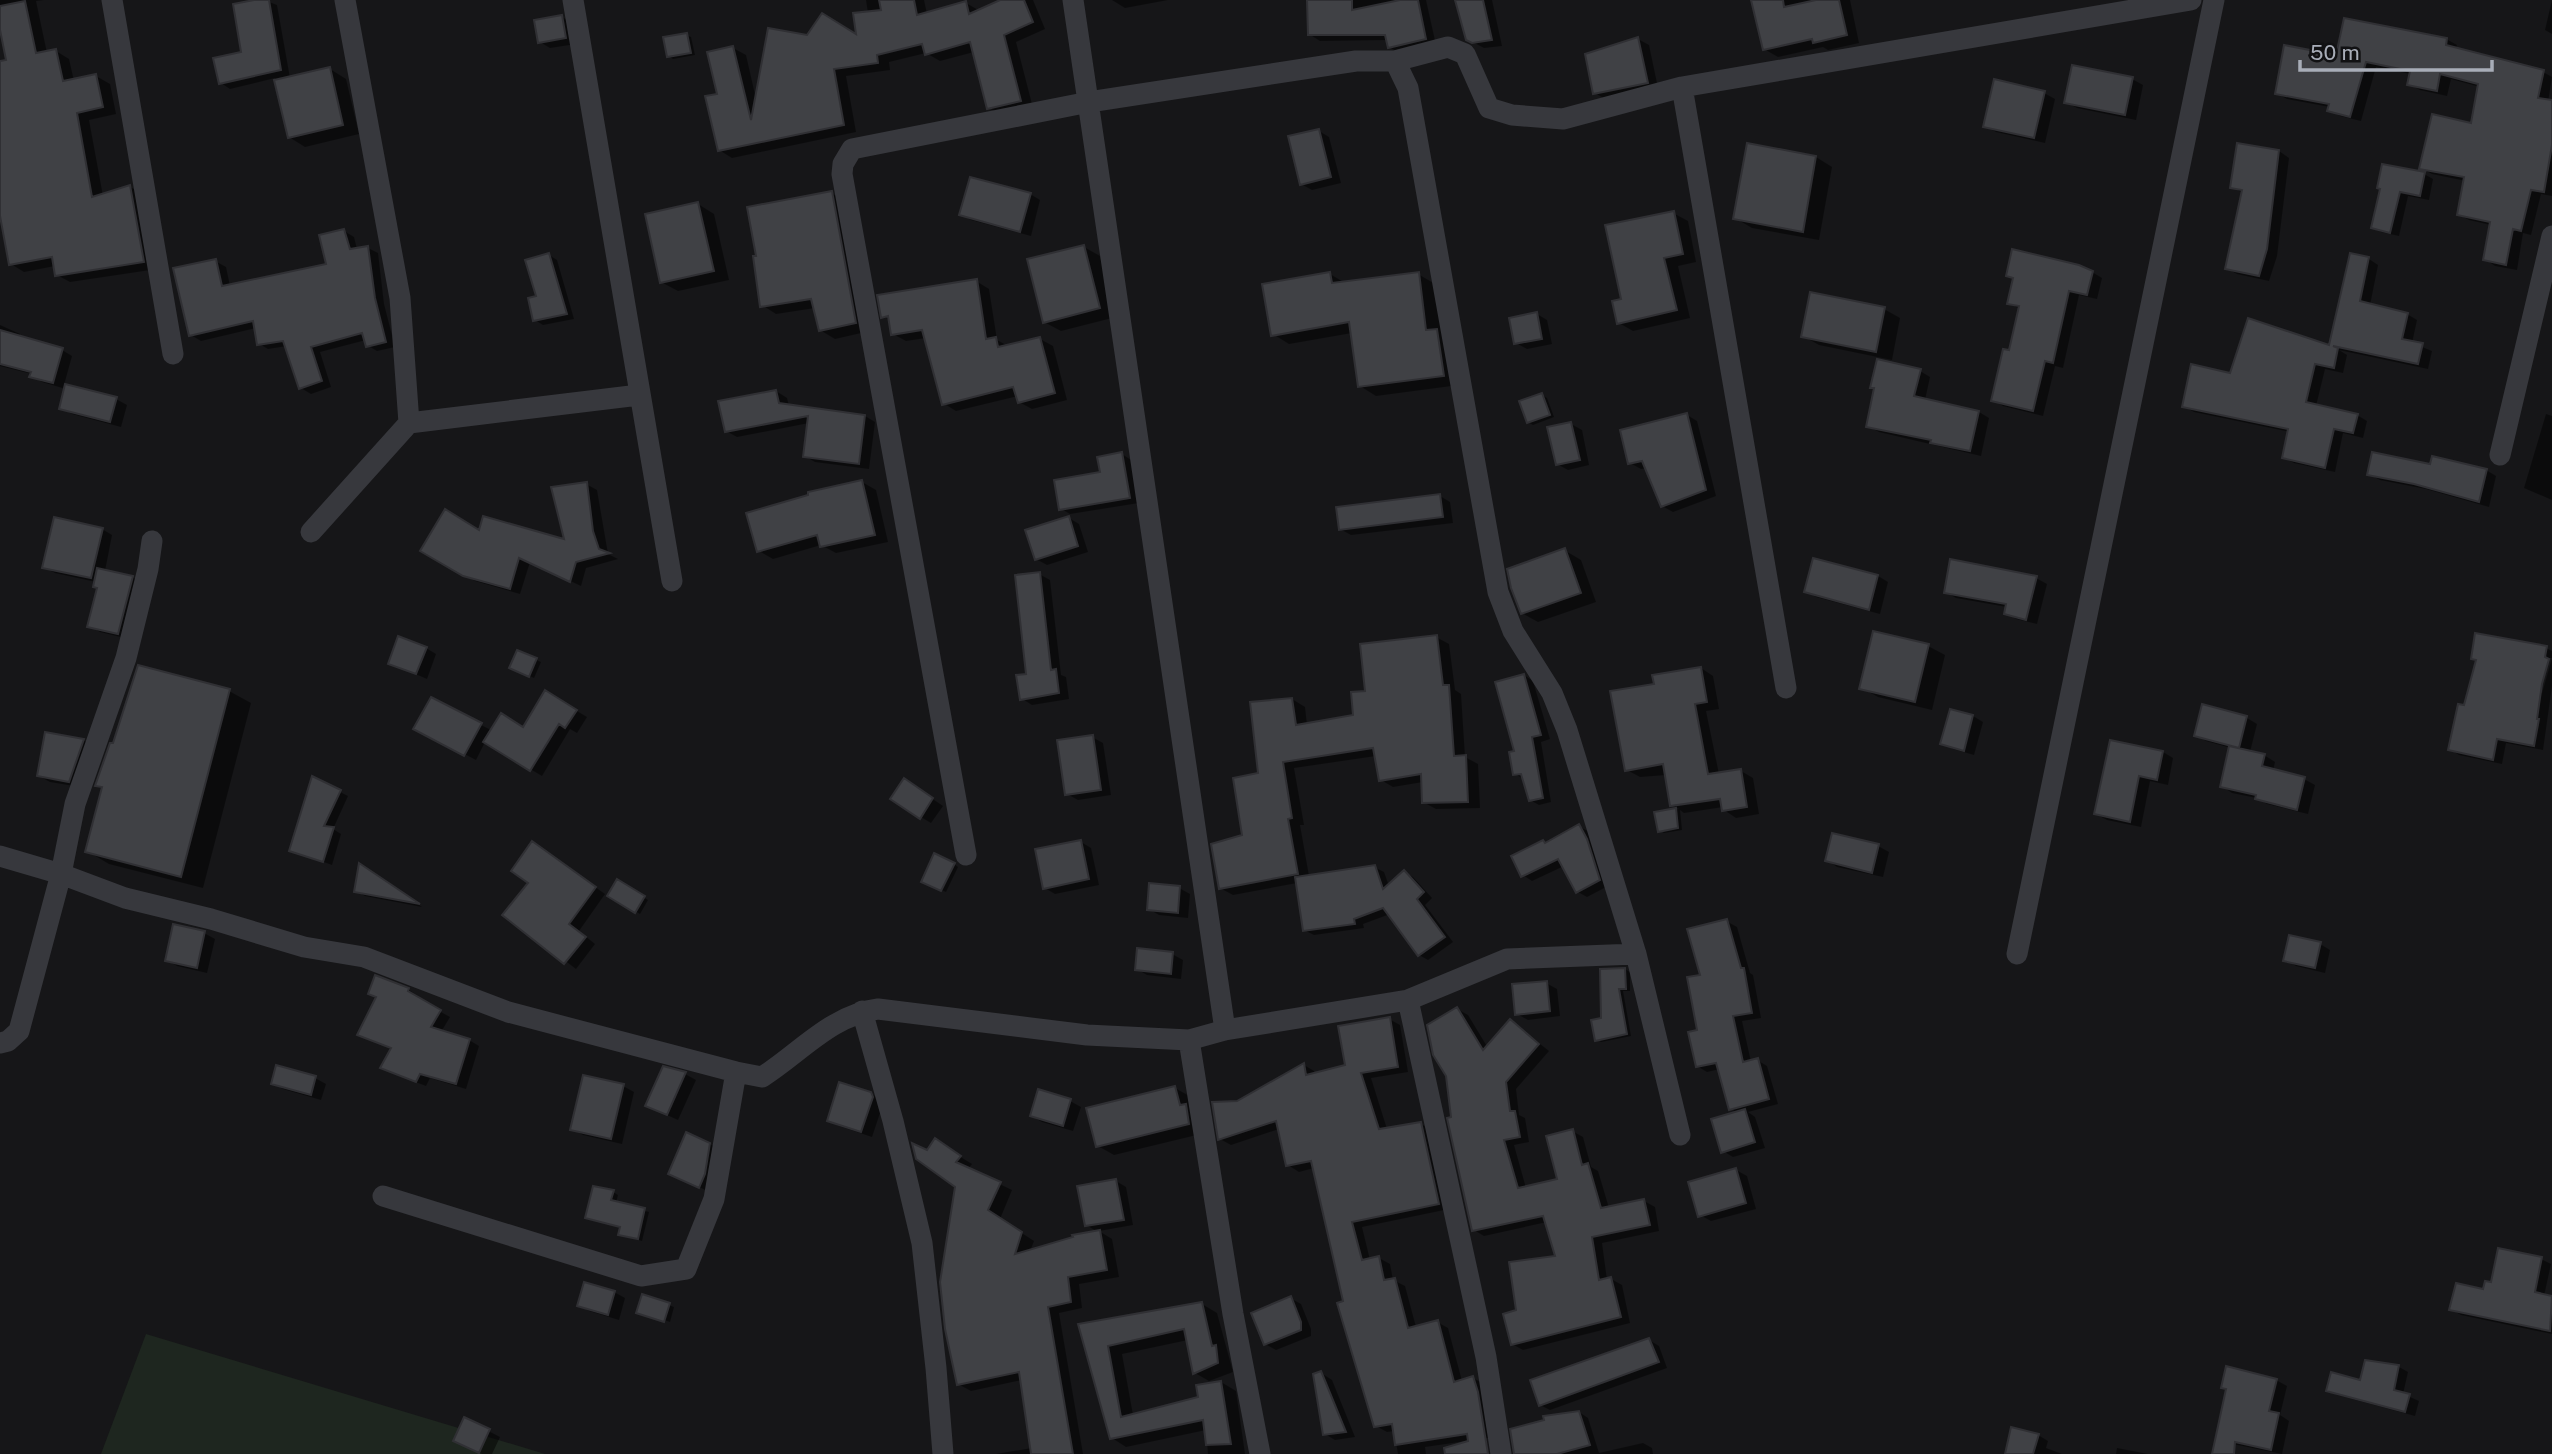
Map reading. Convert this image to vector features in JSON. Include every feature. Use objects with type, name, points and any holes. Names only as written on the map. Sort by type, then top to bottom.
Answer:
[{"type":"street","points":[[112,0],[173,354]]},
{"type":"street","points":[[345,0],[400,298],[409,423]]},
{"type":"street","points":[[573,0],[672,581]]},
{"type":"street","points":[[1073,0],[1225,1030]]},
{"type":"street","points":[[966,855],[842,174],[843,164],[852,149],[1089,102],[1356,61],[1395,61],[1448,47],[1465,54],[1489,108],[1512,116],[1563,119],[1682,87],[2191,0]]},
{"type":"street","points":[[2017,954],[2214,0]]},
{"type":"street","points":[[1395,61],[1408,88],[1498,592],[1513,631],[1552,693],[1567,730],[1636,954],[1680,1135]]},
{"type":"street","points":[[1682,87],[1786,688]]},
{"type":"street","points":[[2501,455],[2552,236]]},
{"type":"street","points":[[310,532],[409,423],[639,395]]},
{"type":"street","points":[[0,1043],[8,1041],[19,1031],[61,874],[75,804],[126,658],[148,569],[152,541]]},
{"type":"street","points":[[0,856],[61,874],[125,898],[211,919],[304,947],[364,957],[508,1012],[762,1077],[830,1026],[862,1011],[878,1009],[1087,1035],[1189,1040],[1225,1030],[1408,1000],[1507,959],[1636,954]]},
{"type":"street","points":[[1408,1000],[1486,1357],[1501,1454]]},
{"type":"street","points":[[862,1011],[893,1121],[922,1243],[943,1454]]},
{"type":"street","points":[[1189,1040],[1233,1314],[1260,1454]]},
{"type":"street","points":[[383,1196],[641,1276],[686,1269],[714,1199],[736,1072]]},
{"type":"shaded area","points":[[146,1334],[545,1454],[101,1454]]},
{"type":"building","points":[[269,0],[281,70],[219,84],[213,58],[241,52],[233,4]]},
{"type":"building","points":[[879,0],[914,0],[917,15],[966,1],[969,14],[1000,0],[1024,0],[1033,22],[1004,35],[1021,101],[987,109],[970,42],[925,55],[922,44],[877,55],[878,63],[834,69],[844,125],[718,151],[705,96],[717,94],[707,52],[733,46],[751,120],[768,28],[807,35],[822,13],[856,34],[853,13],[881,10]]},
{"type":"building","points":[[1307,0],[1352,0],[1352,10],[1400,0],[1418,0],[1426,39],[1388,48],[1385,35],[1308,35]]},
{"type":"building","points":[[1455,0],[1483,0],[1492,40],[1472,43],[1466,40]]},
{"type":"building","points":[[1751,0],[1783,0],[1784,7],[1816,0],[1839,0],[1847,35],[1813,43],[1812,39],[1763,50]]},
{"type":"building","points":[[25,1],[36,53],[56,49],[63,81],[96,74],[103,107],[77,113],[92,197],[130,185],[144,262],[55,276],[52,257],[9,265],[0,216],[0,61],[6,60],[0,30],[0,6]]},
{"type":"building","points":[[562,15],[566,38],[538,43],[534,20]]},
{"type":"building","points":[[2344,18],[2447,38],[2446,45],[2544,70],[2538,98],[2552,100],[2552,145],[2544,192],[2531,190],[2521,231],[2513,229],[2506,265],[2483,260],[2490,222],[2457,215],[2464,177],[2419,169],[2432,114],[2471,123],[2478,84],[2440,74],[2437,91],[2407,85],[2410,71],[2366,62],[2350,117],[2327,111],[2329,104],[2275,94],[2284,45],[2336,55]]},
{"type":"building","points":[[687,33],[691,53],[667,57],[663,37]]},
{"type":"building","points":[[1638,37],[1648,83],[1593,94],[1585,54]]},
{"type":"building","points":[[2072,65],[2133,77],[2125,115],[2064,103]]},
{"type":"building","points":[[330,67],[343,125],[288,138],[274,80]]},
{"type":"building","points":[[1994,79],[2045,91],[2034,138],[1983,127]]},
{"type":"building","points":[[1319,129],[1331,177],[1300,185],[1288,136]]},
{"type":"building","points":[[1747,143],[1816,156],[1803,232],[1733,219]]},
{"type":"building","points":[[2237,143],[2279,150],[2267,249],[2259,276],[2225,269],[2242,190],[2230,188]]},
{"type":"building","points":[[2382,164],[2425,172],[2420,196],[2400,192],[2390,233],[2371,228],[2380,189],[2377,188]]},
{"type":"building","points":[[970,177],[1031,193],[1020,232],[959,215]]},
{"type":"building","points":[[832,191],[856,323],[819,331],[811,299],[760,307],[753,256],[756,256],[747,207]]},
{"type":"building","points":[[698,202],[714,271],[660,283],[645,214]]},
{"type":"building","points":[[1674,211],[1683,254],[1664,258],[1677,310],[1617,324],[1612,301],[1621,299],[1605,225]]},
{"type":"building","points":[[344,229],[350,249],[368,246],[375,298],[386,342],[366,347],[362,333],[311,347],[322,381],[299,389],[283,341],[257,345],[253,321],[189,336],[173,268],[216,259],[222,286],[326,264],[319,235]]},
{"type":"building","points":[[1084,245],[1100,308],[1043,323],[1027,259]]},
{"type":"building","points":[[2012,249],[2079,265],[2093,271],[2087,295],[2069,291],[2053,363],[2045,361],[2033,411],[1991,401],[2003,349],[2009,350],[2019,306],[2007,304],[2013,278],[2006,276]]},
{"type":"building","points":[[549,253],[567,314],[533,321],[528,298],[536,296],[525,260]]},
{"type":"building","points":[[2350,253],[2369,257],[2360,301],[2408,313],[2402,339],[2423,343],[2418,364],[2333,346],[2338,348],[2334,368],[2315,364],[2306,402],[2358,414],[2353,433],[2334,429],[2325,468],[2282,458],[2288,429],[2182,407],[2191,364],[2230,373],[2248,318],[2329,345]]},
{"type":"building","points":[[1330,272],[1332,283],[1419,272],[1426,330],[1437,329],[1444,376],[1358,387],[1349,322],[1271,336],[1262,284]]},
{"type":"building","points":[[977,279],[986,339],[996,337],[998,347],[1040,337],[1055,393],[1018,403],[1013,387],[942,405],[922,330],[891,335],[888,316],[881,318],[877,295]]},
{"type":"building","points":[[1810,292],[1885,307],[1876,352],[1801,337]]},
{"type":"building","points":[[1537,312],[1542,339],[1514,344],[1509,318]]},
{"type":"building","points":[[0,330],[63,348],[53,383],[29,377],[31,372],[0,364]]},
{"type":"building","points":[[1877,359],[1921,369],[1914,396],[1979,411],[1970,451],[1866,427],[1874,388],[1870,388]]},
{"type":"building","points":[[65,384],[117,397],[110,422],[59,409]]},
{"type":"building","points":[[776,390],[779,403],[865,415],[859,464],[803,457],[808,416],[725,432],[718,401]]},
{"type":"building","points":[[1542,393],[1550,415],[1527,423],[1519,401]]},
{"type":"building","points":[[1687,413],[1706,490],[1661,507],[1642,461],[1628,464],[1620,430]]},
{"type":"building","points":[[1571,422],[1580,460],[1556,465],[1547,427]]},
{"type":"building","points":[[1122,452],[1130,498],[1059,510],[1054,480],[1100,472],[1097,457]]},
{"type":"building","points":[[2372,452],[2430,464],[2432,456],[2487,469],[2479,502],[2414,484],[2367,475]]},
{"type":"building","points":[[862,480],[875,535],[820,547],[817,535],[757,552],[746,513],[808,495],[808,492]]},
{"type":"building","points":[[587,482],[593,531],[599,549],[610,553],[576,562],[570,582],[519,558],[510,589],[463,576],[420,551],[445,509],[479,530],[483,516],[564,539],[551,487]]},
{"type":"building","points":[[1440,494],[1443,517],[1339,530],[1336,507]]},
{"type":"building","points":[[1069,516],[1078,546],[1035,560],[1025,530]]},
{"type":"building","points":[[54,517],[103,528],[91,578],[42,568]]},
{"type":"building","points":[[1565,548],[1581,593],[1521,614],[1507,569]]},
{"type":"building","points":[[1813,558],[1878,575],[1869,610],[1804,592]]},
{"type":"building","points":[[1950,559],[2037,576],[2026,620],[2004,614],[2006,604],[1944,593]]},
{"type":"building","points":[[97,568],[133,576],[118,634],[87,627],[97,588],[93,587]]},
{"type":"building","points":[[1040,572],[1051,670],[1056,669],[1059,693],[1020,700],[1016,675],[1026,674],[1015,575]]},
{"type":"building","points":[[1873,631],[1929,644],[1915,702],[1859,689]]},
{"type":"building","points":[[2475,633],[2547,646],[2545,657],[2549,659],[2542,684],[2534,746],[2497,739],[2493,760],[2448,750],[2458,704],[2464,705],[2476,660],[2471,659]]},
{"type":"building","points":[[1437,635],[1443,685],[1449,685],[1454,756],[1466,755],[1468,802],[1422,803],[1421,774],[1379,781],[1373,748],[1283,762],[1292,818],[1288,819],[1298,874],[1219,889],[1211,844],[1242,835],[1233,778],[1258,773],[1250,702],[1292,698],[1296,725],[1353,715],[1351,692],[1365,691],[1360,644]]},
{"type":"building","points":[[398,636],[427,647],[416,674],[388,664]]},
{"type":"building","points":[[517,650],[537,658],[529,677],[509,668]]},
{"type":"building","points":[[138,665],[230,689],[181,877],[85,852],[102,787],[95,786],[110,743],[113,743]]},
{"type":"building","points":[[1701,667],[1707,702],[1695,704],[1708,774],[1741,769],[1747,807],[1722,811],[1720,799],[1670,806],[1663,764],[1625,771],[1610,691],[1654,684],[1652,675]]},
{"type":"building","points":[[1524,674],[1541,735],[1532,737],[1543,798],[1529,801],[1521,774],[1513,775],[1509,752],[1514,751],[1495,682]]},
{"type":"building","points":[[545,690],[577,710],[565,728],[559,724],[530,771],[483,742],[501,713],[523,727]]},
{"type":"building","points":[[431,697],[482,723],[464,756],[413,729]]},
{"type":"building","points":[[2202,704],[2247,716],[2239,748],[2194,736]]},
{"type":"building","points":[[1950,709],[1973,715],[1964,751],[1940,744]]},
{"type":"building","points":[[45,732],[84,739],[69,782],[37,776]]},
{"type":"building","points":[[1093,735],[1101,790],[1065,795],[1057,740]]},
{"type":"building","points":[[2110,740],[2163,751],[2157,780],[2139,776],[2130,822],[2094,814]]},
{"type":"building","points":[[2229,746],[2265,754],[2262,766],[2305,777],[2297,810],[2255,799],[2256,795],[2220,787]]},
{"type":"building","points":[[312,776],[341,790],[324,826],[334,827],[323,862],[289,851]]},
{"type":"building","points":[[904,778],[933,798],[920,819],[890,799]]},
{"type":"building","points":[[1676,808],[1678,828],[1658,832],[1654,812]]},
{"type":"building","points":[[1579,824],[1587,839],[1600,880],[1576,893],[1558,859],[1521,877],[1511,856],[1543,840],[1545,843]]},
{"type":"building","points":[[1832,833],[1879,844],[1872,873],[1825,861]]},
{"type":"building","points":[[1081,840],[1089,879],[1043,889],[1035,849]]},
{"type":"building","points":[[532,841],[596,887],[569,924],[586,937],[564,964],[502,915],[528,883],[511,871]]},
{"type":"building","points":[[934,853],[955,863],[941,891],[921,882]]},
{"type":"building","points":[[359,863],[420,904],[354,892]]},
{"type":"building","points":[[1375,865],[1383,889],[1404,870],[1424,892],[1417,899],[1445,937],[1418,956],[1383,908],[1354,919],[1355,924],[1303,931],[1295,877]]},
{"type":"building","points":[[617,879],[645,896],[635,913],[607,896]]},
{"type":"building","points":[[1149,883],[1180,886],[1178,913],[1147,910]]},
{"type":"building","points":[[1727,919],[1741,968],[1744,968],[1752,1013],[1733,1016],[1743,1062],[1758,1058],[1769,1099],[1729,1110],[1716,1063],[1696,1067],[1688,1032],[1697,1030],[1687,977],[1700,975],[1687,929]]},
{"type":"building","points":[[173,924],[205,931],[197,968],[165,961]]},
{"type":"building","points":[[2289,935],[2321,942],[2315,968],[2283,961]]},
{"type":"building","points":[[1137,948],[1173,952],[1171,974],[1135,970]]},
{"type":"building","points":[[1625,968],[1626,989],[1619,989],[1627,1034],[1595,1041],[1591,1020],[1601,1018],[1600,969]]},
{"type":"building","points":[[375,975],[409,988],[408,991],[441,1010],[431,1027],[470,1039],[456,1084],[420,1074],[416,1082],[380,1068],[391,1048],[357,1035],[376,997],[368,994]]},
{"type":"building","points":[[1547,981],[1550,1011],[1515,1015],[1512,984]]},
{"type":"building","points":[[1457,1007],[1483,1050],[1510,1019],[1539,1044],[1506,1082],[1510,1111],[1515,1111],[1520,1137],[1504,1140],[1518,1188],[1557,1179],[1546,1136],[1573,1129],[1582,1165],[1588,1163],[1601,1208],[1644,1199],[1650,1225],[1592,1237],[1599,1280],[1611,1277],[1621,1317],[1511,1345],[1503,1314],[1516,1310],[1509,1262],[1555,1256],[1543,1216],[1472,1231],[1447,1118],[1451,1117],[1446,1076],[1433,1055],[1427,1025]]},
{"type":"building","points":[[1390,1017],[1398,1067],[1361,1073],[1379,1129],[1421,1122],[1439,1204],[1352,1222],[1362,1260],[1379,1256],[1384,1280],[1395,1278],[1408,1328],[1438,1320],[1454,1382],[1473,1376],[1488,1454],[1445,1454],[1444,1448],[1468,1441],[1467,1434],[1395,1445],[1392,1424],[1374,1427],[1337,1303],[1343,1301],[1311,1161],[1286,1166],[1276,1121],[1218,1140],[1212,1102],[1237,1101],[1304,1063],[1306,1075],[1345,1065],[1338,1026]]},
{"type":"building","points":[[276,1065],[316,1076],[311,1095],[271,1084]]},
{"type":"building","points":[[663,1066],[686,1072],[667,1115],[645,1106]]},
{"type":"building","points":[[583,1075],[624,1084],[611,1139],[570,1130]]},
{"type":"building","points":[[839,1082],[871,1092],[873,1097],[861,1132],[827,1121]]},
{"type":"building","points":[[1175,1086],[1180,1105],[1186,1104],[1189,1124],[1096,1147],[1086,1108]]},
{"type":"building","points":[[1038,1089],[1071,1099],[1063,1126],[1030,1116]]},
{"type":"building","points":[[1745,1109],[1755,1142],[1721,1153],[1711,1119]]},
{"type":"building","points":[[686,1132],[710,1143],[705,1174],[699,1188],[668,1174]]},
{"type":"building","points":[[935,1138],[961,1156],[956,1162],[1001,1182],[988,1210],[1022,1232],[1015,1254],[1073,1237],[1072,1235],[1100,1230],[1107,1270],[1068,1277],[1071,1302],[1048,1307],[1073,1454],[1031,1454],[1019,1372],[957,1385],[945,1329],[940,1282],[955,1187],[916,1159],[912,1143],[927,1150]]},
{"type":"building","points":[[1736,1168],[1746,1203],[1698,1217],[1688,1182]]},
{"type":"building","points":[[1116,1179],[1124,1220],[1085,1226],[1077,1186]]},
{"type":"building","points":[[593,1186],[614,1190],[611,1200],[645,1208],[638,1239],[618,1235],[620,1227],[585,1218]]},
{"type":"building","points":[[2498,1248],[2542,1257],[2535,1292],[2552,1296],[2550,1331],[2449,1310],[2456,1283],[2483,1289],[2485,1281],[2491,1282]]},
{"type":"building","points":[[584,1282],[615,1291],[608,1315],[577,1306]]},
{"type":"building","points":[[642,1294],[670,1303],[664,1322],[636,1313]]},
{"type":"building","points":[[1291,1296],[1301,1322],[1301,1330],[1264,1345],[1251,1313]]},
{"type":"building","points":[[1202,1302],[1212,1346],[1216,1345],[1218,1363],[1193,1374],[1184,1329],[1108,1346],[1121,1417],[1198,1397],[1196,1385],[1221,1381],[1231,1444],[1206,1445],[1203,1420],[1110,1439],[1078,1324]]},
{"type":"building","points":[[1649,1338],[1659,1362],[1539,1406],[1530,1380]]},
{"type":"building","points":[[2365,1360],[2399,1365],[2394,1390],[2410,1394],[2405,1412],[2326,1391],[2331,1372],[2360,1380]]},
{"type":"building","points":[[2226,1366],[2277,1379],[2269,1411],[2279,1413],[2271,1450],[2235,1442],[2234,1454],[2212,1454],[2226,1389],[2221,1388]]},
{"type":"building","points":[[1321,1371],[1346,1432],[1323,1435],[1313,1374]]},
{"type":"building","points":[[1579,1411],[1590,1445],[1557,1454],[1514,1454],[1510,1429],[1544,1420],[1543,1416]]},
{"type":"building","points":[[464,1417],[490,1429],[479,1453],[453,1441]]},
{"type":"building","points":[[2011,1427],[2039,1434],[2033,1454],[2005,1454]]}]
